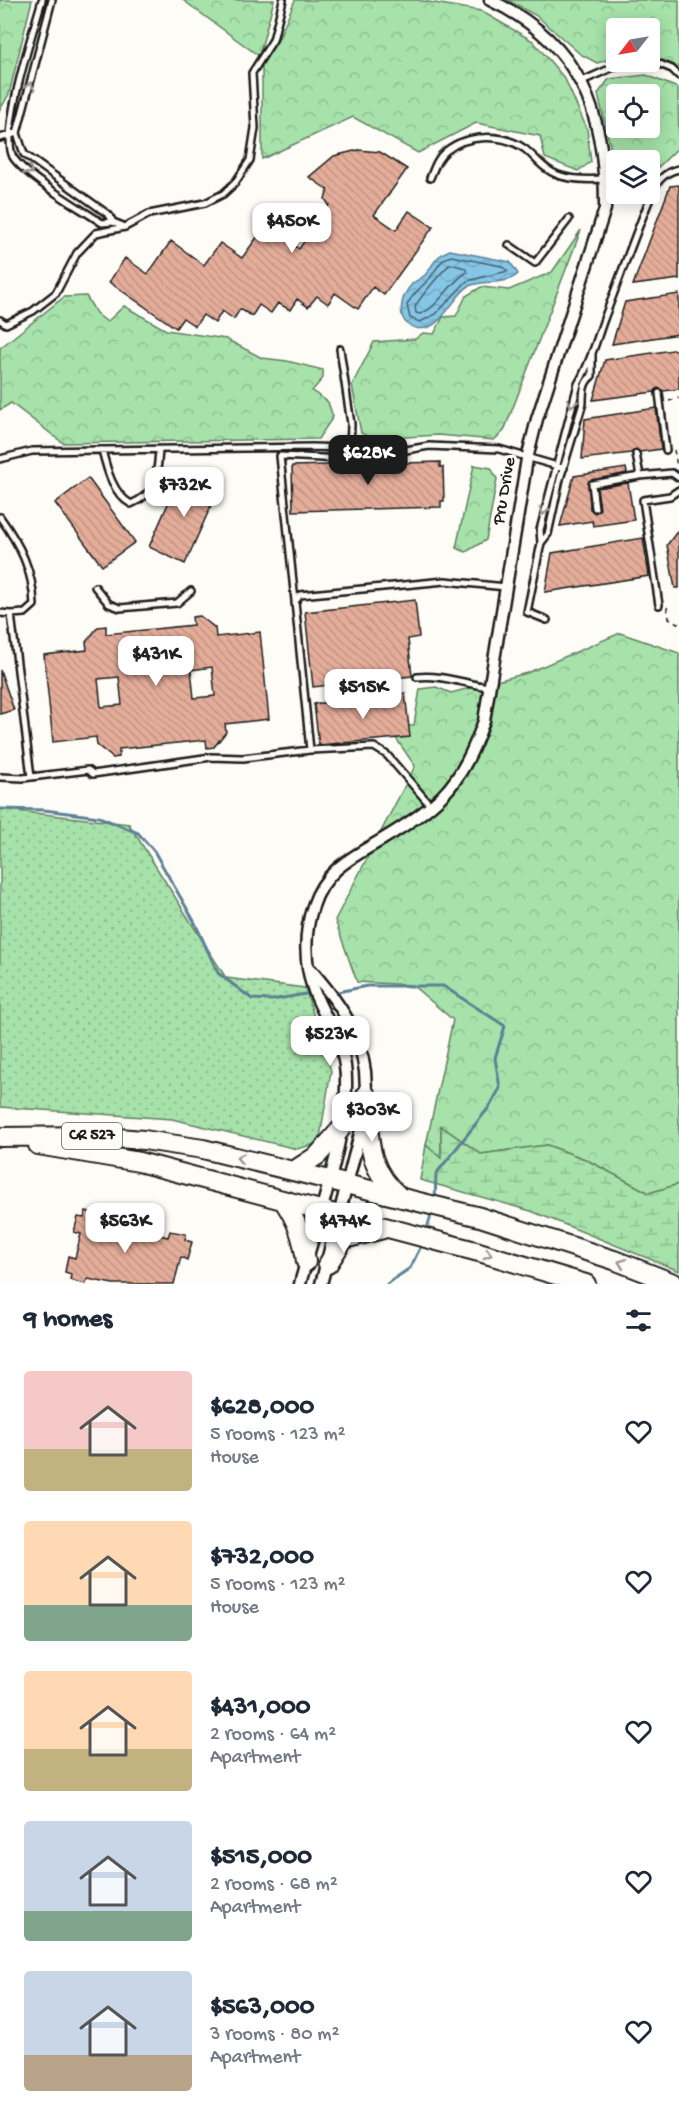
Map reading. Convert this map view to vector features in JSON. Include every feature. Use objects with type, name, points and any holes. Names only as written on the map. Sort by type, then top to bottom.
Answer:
[{"type":"main road","points":[[366,1095],[371,1154],[376,1171],[402,1199]]},
{"type":"main road","points":[[295,1170],[326,1148],[340,1130]]},
{"type":"main road","name":"CR 527","points":[[0,1137],[91,1136],[144,1140],[203,1149],[295,1170],[328,1182],[434,1206],[550,1238],[676,1284]]},
{"type":"main road","name":"CR 527","points":[[0,1137],[139,1162],[424,1237],[585,1284]]},
{"type":"main road","points":[[283,1200],[296,1218],[303,1237],[306,1262]]},
{"type":"main road","points":[[328,1264],[344,1239],[387,1228]]},
{"type":"street","name":"Pru Drive","points":[[490,0],[540,31],[571,63],[598,125],[606,179]]},
{"type":"street","name":"Pru Drive","points":[[300,1284],[328,1182],[345,1096],[345,1066],[335,1033],[314,992],[309,968],[306,947],[309,918],[315,899],[325,881],[346,859],[384,839],[431,806],[443,794],[473,751],[484,721],[527,459],[537,419],[606,204]]},
{"type":"street","points":[[309,968],[324,985],[360,1042],[365,1067],[366,1095],[362,1126],[321,1284]]},
{"type":"lane","points":[[42,0],[8,123],[7,135],[13,158],[102,223],[113,222],[125,227]]},
{"type":"lane","points":[[52,0],[16,133],[24,154],[109,215],[113,222]]},
{"type":"lane","points":[[0,320],[6,324],[33,311],[56,293],[77,253],[96,233],[125,227],[149,214],[205,203],[223,194],[235,183],[250,160],[255,128],[252,74],[273,40],[283,0]]},
{"type":"lane","points":[[35,26],[45,29]]},
{"type":"lane","points":[[24,62],[36,65]]},
{"type":"lane","points":[[660,64],[672,69],[679,76]]},
{"type":"lane","points":[[580,82],[606,70]]},
{"type":"lane","points":[[0,138],[16,133]]},
{"type":"lane","points":[[430,178],[436,162],[446,151],[459,143],[490,137],[502,139],[524,149],[546,169],[558,175],[587,180],[606,179]]},
{"type":"lane","points":[[547,620],[527,612],[541,543],[540,530],[555,465],[578,384],[654,186],[664,175],[679,169]]},
{"type":"lane","points":[[509,245],[535,263],[569,219]]},
{"type":"lane","points":[[310,750],[280,456],[342,459],[350,448],[351,424],[340,349]]},
{"type":"lane","points":[[541,543],[548,534],[583,403],[583,391],[587,379],[592,376],[592,352]]},
{"type":"lane","points":[[659,393],[666,450]]},
{"type":"lane","points":[[0,459],[32,451],[350,448],[406,450],[429,446],[499,449],[564,468]]},
{"type":"lane","points":[[102,450],[113,483],[122,499],[131,504],[146,497],[155,481],[159,450]]},
{"type":"lane","points":[[636,454],[640,476]]},
{"type":"lane","points":[[595,508],[592,484],[672,473],[679,478]]},
{"type":"lane","points":[[659,604],[643,500],[670,496],[679,490]]},
{"type":"lane","points":[[0,517],[25,555],[32,578],[34,606],[26,613],[0,614]]},
{"type":"lane","points":[[295,602],[300,595],[445,580],[506,587]]},
{"type":"lane","points":[[95,587],[109,604],[120,608],[177,603],[190,591]]},
{"type":"lane","points":[[11,614],[31,777]]},
{"type":"lane","points":[[417,677],[441,676],[457,682],[489,687]]},
{"type":"lane","points":[[0,777],[31,777],[88,770],[93,774],[212,757],[243,758],[310,750],[374,747],[387,755],[431,806]]},
{"type":"path","points":[[667,606],[669,618],[679,624]]},
{"type":"green space","points":[[0,0],[32,0],[9,94],[0,110]]},
{"type":"green space","points":[[183,0],[274,0],[259,56]]},
{"type":"green space","points":[[295,0],[417,0],[481,11],[533,41],[565,79],[587,129],[591,162],[578,171],[545,158],[540,136],[476,123],[418,153],[353,117],[262,159],[262,59],[278,40]]},
{"type":"green space","points":[[507,0],[679,0],[679,70],[674,65],[660,60],[660,18],[606,18],[606,61],[597,63],[580,54],[537,16]]},
{"type":"green space","points":[[646,75],[678,88],[679,147],[660,165],[660,150],[611,150],[608,138],[660,138],[660,84],[606,84],[606,128],[598,94],[609,79]]},
{"type":"green space","points":[[581,230],[504,431],[494,440],[438,435],[373,439],[361,433],[352,385],[374,342],[415,339],[423,333],[434,334],[443,317],[456,316],[466,296],[481,287],[509,290],[552,272]]},
{"type":"green space","points":[[86,296],[96,313],[107,322],[124,306],[166,330],[226,339],[262,358],[287,361],[323,370],[323,378],[312,391],[328,402],[333,417],[318,439],[63,443],[11,403],[0,410],[0,348],[64,297]]},
{"type":"green space","points":[[474,465],[491,468],[497,479],[486,540],[466,552],[456,548]]},
{"type":"green space","points":[[620,633],[679,653],[679,1184],[649,1193],[585,1159],[547,1145],[481,1154],[441,1126],[441,1159],[426,1145],[453,1020],[412,985],[357,982],[335,920],[415,766],[391,731],[414,725],[420,689],[436,687],[451,693],[527,673]]},
{"type":"green space","points":[[0,809],[129,824],[226,978],[305,988],[331,1071],[319,1143],[297,1149],[172,1119],[0,1107]]},
{"type":"green space","points":[[441,1126],[481,1154],[547,1145],[585,1159],[649,1193],[679,1184],[679,1271],[531,1211],[420,1180],[426,1145],[441,1158]]},
{"type":"water","points":[[450,250],[510,262],[518,274],[507,280],[469,286],[432,325],[416,328],[409,325],[404,320],[401,308],[408,288],[425,275],[438,257]]},
{"type":"building","points":[[358,150],[380,152],[407,169],[374,215],[396,230],[409,211],[433,227],[384,295],[373,287],[358,309],[335,293],[328,304],[317,296],[308,307],[297,299],[290,310],[278,303],[271,313],[259,305],[252,316],[240,309],[234,319],[222,311],[215,323],[203,315],[195,326],[183,318],[176,328],[109,282],[125,258],[148,274],[171,241],[204,265],[220,243],[242,258],[266,225],[299,249],[329,205],[325,199],[328,190],[309,177],[334,156]]},
{"type":"building","points":[[679,185],[679,279],[633,285],[670,186]]},
{"type":"building","points":[[679,294],[679,334],[612,344],[625,302]]},
{"type":"building","points":[[679,349],[679,389],[663,391],[658,388],[654,392],[593,400],[605,360]]},
{"type":"building","points":[[656,408],[661,449],[640,452],[636,449],[631,453],[582,459],[585,419]]},
{"type":"building","points":[[440,462],[440,467],[443,467],[444,501],[441,501],[441,507],[293,511],[292,466]]},
{"type":"building","points":[[626,468],[627,473],[589,481],[590,509],[595,513],[600,509],[597,488],[628,483],[634,520],[593,526],[592,521],[560,526],[574,476]]},
{"type":"building","points":[[182,472],[219,488],[185,564],[149,547]]},
{"type":"building","points":[[88,478],[135,542],[102,566],[55,503]]},
{"type":"building","points":[[679,529],[679,588],[675,588],[667,545]]},
{"type":"building","points":[[643,538],[649,576],[545,592],[552,553]]},
{"type":"building","points":[[415,600],[419,637],[408,639],[412,676],[313,687],[305,612]]},
{"type":"building","points":[[200,616],[215,628],[216,637],[260,632],[269,719],[225,724],[226,732],[214,747],[207,748],[206,740],[119,749],[119,757],[113,758],[97,745],[96,737],[53,742],[44,655],[87,650],[86,642],[98,627],[106,626],[106,634],[193,625],[192,617]],"holes":[[[212,667],[215,696],[194,698],[191,670]],[[119,677],[122,705],[101,707],[98,679]]]},
{"type":"building","points":[[0,670],[14,710],[0,714]]},
{"type":"building","points":[[405,693],[410,737],[319,745],[314,704]]},
{"type":"building","points":[[86,1211],[102,1215],[101,1221],[168,1237],[170,1231],[186,1234],[185,1240],[192,1242],[187,1260],[181,1257],[174,1284],[113,1284],[88,1279],[85,1284],[70,1280],[71,1274],[65,1272],[68,1256],[75,1258],[81,1234],[74,1232],[78,1217],[84,1218]]},
{"type":"waterway","points":[[0,809],[44,810],[99,817],[138,833],[154,851],[194,921],[218,973],[252,999],[272,1000],[311,993]]},
{"type":"waterway","points":[[333,993],[367,986],[443,986],[505,1026],[495,1058],[500,1088],[490,1106],[436,1174],[435,1200]]},
{"type":"waterway","points":[[426,1232],[432,1212]]},
{"type":"waterway","points":[[387,1284],[410,1268],[422,1244]]}]
